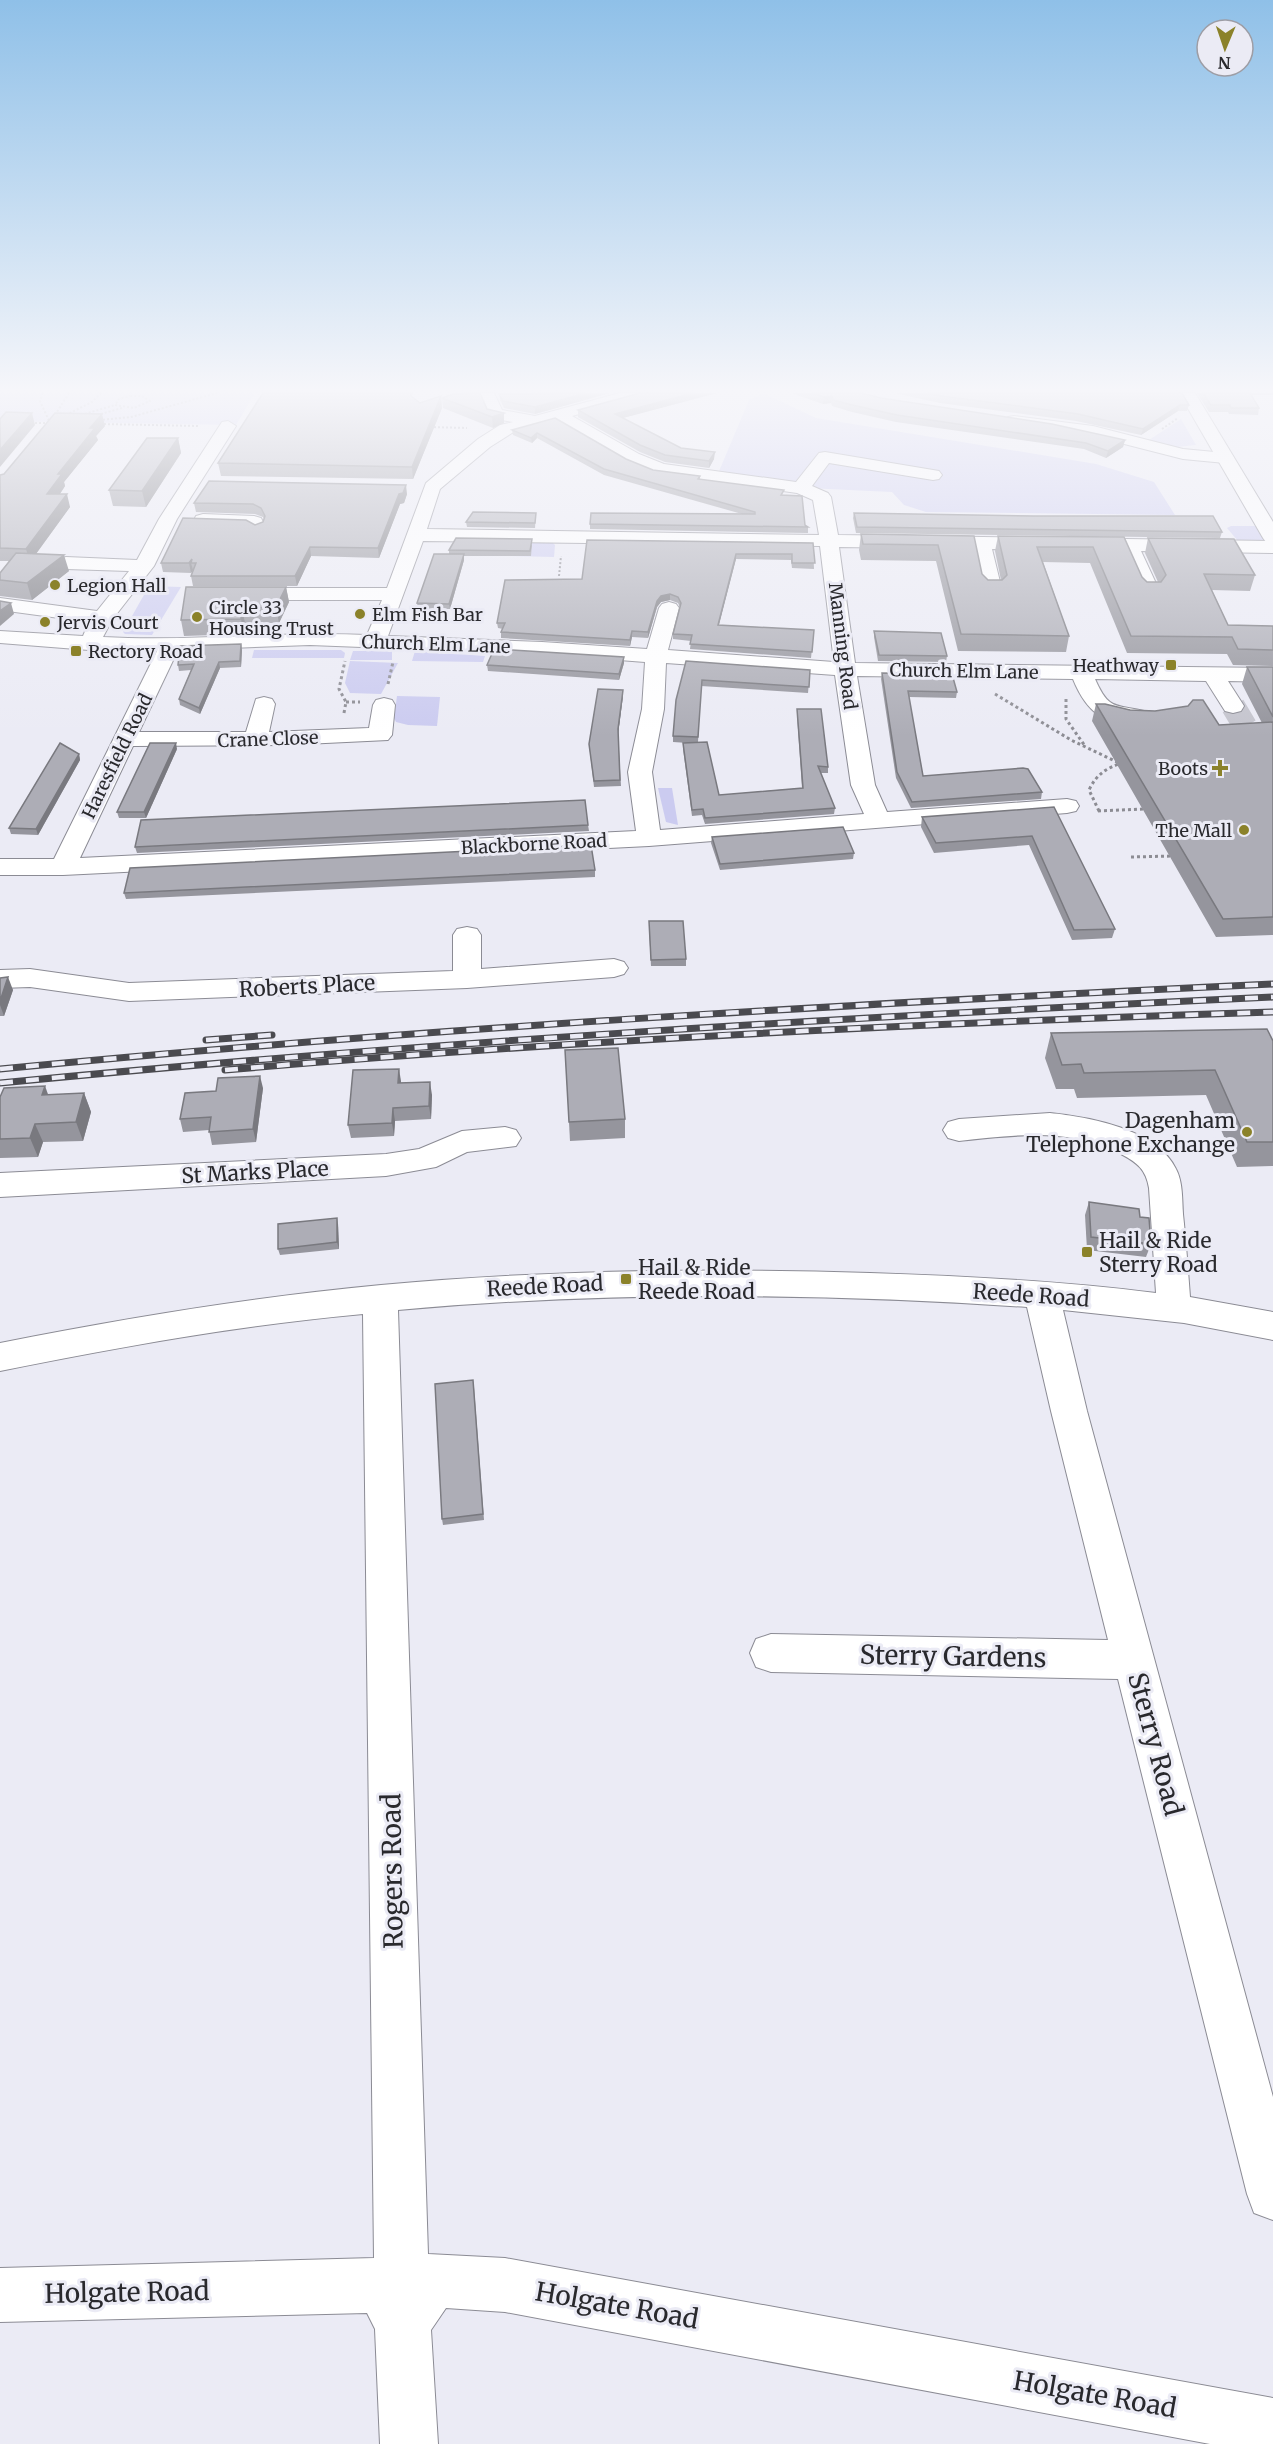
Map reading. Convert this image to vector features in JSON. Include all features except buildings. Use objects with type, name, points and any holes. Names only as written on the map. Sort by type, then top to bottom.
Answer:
[{"type":"street","points":[[89,644],[102,618],[144,566],[176,507]]},
{"type":"street","points":[[375,642],[395,594],[425,507]]},
{"type":"street","name":"Manning Road","points":[[824,507],[855,744],[863,785],[879,820]]},
{"type":"street","points":[[1254,507],[1273,538]]},
{"type":"street","points":[[168,519],[254,522],[256,526]]},
{"type":"street","points":[[415,535],[1273,547]]},
{"type":"street","points":[[981,542],[992,590]]},
{"type":"street","points":[[1129,545],[1150,592]]},
{"type":"street","points":[[66,563],[144,566]]},
{"type":"street","points":[[223,594],[395,594]]},
{"type":"street","points":[[0,604],[102,618]]},
{"type":"street","points":[[649,838],[640,772],[653,709],[656,656],[669,608]]},
{"type":"street","name":"Church Elm Lane","points":[[2,639],[89,644],[170,645],[310,639],[542,648],[846,669],[1273,675]]},
{"type":"street","name":"Haresfield Road","points":[[63,867],[170,645]]},
{"type":"street","points":[[1074,672],[1093,701],[1105,713],[1118,716],[1152,716]]},
{"type":"street","points":[[1213,675],[1233,706]]},
{"type":"street","name":"Crane Close","points":[[125,739],[218,741],[380,735],[385,699]]},
{"type":"street","points":[[256,738],[264,704]]},
{"type":"street","name":"Blackborne Road","points":[[0,867],[63,867],[649,838],[1067,806]]},
{"type":"street","points":[[466,935],[467,979]]},
{"type":"street","name":"Roberts Place","points":[[0,979],[30,978],[129,992],[467,979],[614,968]]},
{"type":"street","points":[[959,1130],[1022,1124],[1084,1126],[1116,1136],[1143,1154],[1160,1170],[1165,1188],[1174,1308]]},
{"type":"street","name":"St Marks Place","points":[[0,1185],[386,1165],[425,1159],[462,1142],[505,1138]]},
{"type":"street","name":"Reede Road","points":[[0,1357],[169,1324],[294,1306],[522,1287],[784,1281],[1042,1295],[1174,1308],[1273,1326]]},
{"type":"street","name":"Sterry Road","points":[[1042,1295],[1069,1411],[1273,2194]]},
{"type":"street","name":"Rogers Road","points":[[380,1298],[403,2324],[409,2444]]},
{"type":"street","name":"Sterry Gardens","points":[[771,1653],[1135,1660]]},
{"type":"street","name":"Holgate Road","points":[[0,2295],[254,2290],[382,2284],[403,2324],[432,2280],[505,2285],[1273,2427]]},
{"type":"path","points":[[346,702],[339,689],[347,654]]},
{"type":"path","points":[[385,699],[395,655]]},
{"type":"path","points":[[969,671],[973,681],[1029,713],[1050,729],[1119,764]]},
{"type":"path","points":[[1074,672],[1065,680],[1064,720],[1088,749]]},
{"type":"path","points":[[1099,811],[1089,790],[1097,773],[1119,764],[1130,763]]},
{"type":"path","points":[[1067,806],[1099,811],[1146,808]]},
{"type":"path","points":[[1131,857],[1178,856]]},
{"type":"shaded area","points":[[910,507],[1170,507],[1175,515],[926,512]]},
{"type":"shaded area","points":[[1256,526],[1265,541],[1238,541],[1227,528]]},
{"type":"shaded area","points":[[513,543],[553,543],[555,545],[554,557],[511,556]]},
{"type":"shaded area","points":[[149,586],[181,587],[152,635],[125,634],[123,632]]},
{"type":"shaded area","points":[[254,650],[341,650],[345,653],[344,658],[252,658]]},
{"type":"shaded area","points":[[353,651],[392,651],[392,660],[350,660]]},
{"type":"shaded area","points":[[415,651],[485,656],[483,662],[412,661]]},
{"type":"shaded area","points":[[350,661],[398,663],[381,694],[350,693],[345,683]]},
{"type":"shaded area","points":[[397,696],[440,697],[437,726],[408,725],[396,722],[394,718]]},
{"type":"shaded area","points":[[658,788],[672,788],[678,825],[666,822]]},
{"type":"tunnel","points":[[1233,706],[1273,773]]},
{"type":"railway","points":[[0,1069],[477,1029],[954,1000],[1273,984]]},
{"type":"railway","points":[[0,1083],[318,1055],[636,1032],[1273,997]]},
{"type":"railway","points":[[225,1070],[618,1041],[1011,1021],[1273,1012]]},
{"type":"railway","points":[[206,1040],[272,1035]]},
{"type":"place","name":"Legion Hall","points":[[55,585]]},
{"type":"place","name":"Elm Fish Bar","points":[[360,614]]},
{"type":"place","name":"Circle 33 Housing Trust","points":[[197,617]]},
{"type":"place","name":"Jervis Court","points":[[45,622]]},
{"type":"place","name":"Rectory Road","points":[[76,651]]},
{"type":"place","name":"Heathway","points":[[1171,665]]},
{"type":"place","name":"Boots","points":[[1220,768]]},
{"type":"place","name":"The Mall","points":[[1244,830]]},
{"type":"place","name":"Dagenham Telephone Exchange","points":[[1247,1132]]},
{"type":"place","name":"Hail & Ride Sterry Road","points":[[1087,1252]]},
{"type":"place","name":"Hail & Ride Reede Road","points":[[626,1279]]}]
